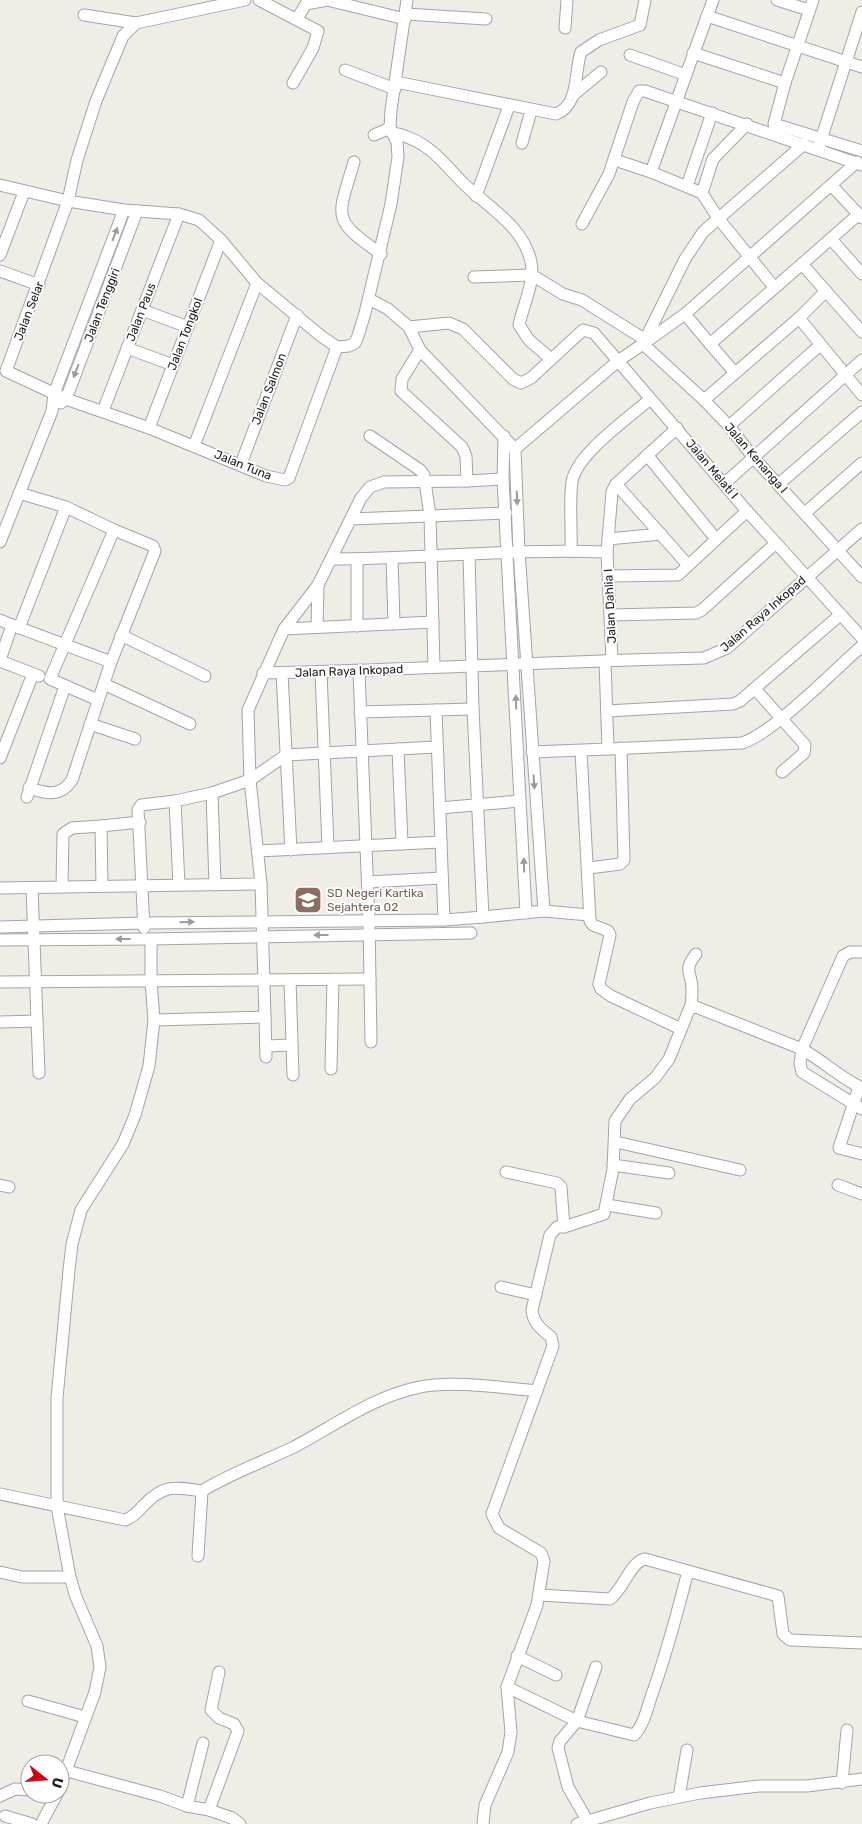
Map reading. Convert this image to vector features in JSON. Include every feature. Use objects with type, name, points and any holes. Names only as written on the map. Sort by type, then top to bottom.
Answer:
[{"type":"street","points":[[84,15],[136,23],[245,0]]},
{"type":"street","points":[[259,0],[318,31],[315,42],[293,83]]},
{"type":"street","points":[[297,19],[306,4],[327,0],[405,17],[486,19]]},
{"type":"street","points":[[0,185],[68,201],[124,210],[179,214],[199,220],[221,240],[257,283],[337,347],[355,343],[381,254],[398,157],[396,142],[391,130],[407,0]]},
{"type":"street","points":[[565,28],[567,0]]},
{"type":"street","points":[[345,70],[395,86],[556,114],[567,107],[572,96],[581,52],[599,40],[640,25],[645,0]]},
{"type":"street","points":[[651,172],[713,0]]},
{"type":"street","points":[[516,449],[618,361],[685,314],[859,164],[774,124],[784,83],[811,5],[777,0]]},
{"type":"street","points":[[819,144],[862,12]]},
{"type":"street","points":[[707,16],[862,66]]},
{"type":"street","name":"Jalan Selar","points":[[66,399],[3,370],[39,285],[68,201],[77,160],[99,94],[123,36],[136,23]]},
{"type":"street","points":[[693,52],[784,83]]},
{"type":"street","points":[[630,55],[686,75]]},
{"type":"street","points":[[572,96],[601,72]]},
{"type":"street","points":[[582,224],[604,186],[633,102],[640,91],[676,101],[804,144],[819,144],[862,151]]},
{"type":"street","points":[[476,196],[509,106]]},
{"type":"street","points":[[522,143],[532,111]]},
{"type":"street","points":[[687,186],[712,113]]},
{"type":"street","points":[[702,194],[714,160],[747,124]]},
{"type":"street","points":[[374,135],[391,130],[415,140],[428,148],[476,196],[509,223],[529,255],[532,275],[519,325],[529,340],[551,359]]},
{"type":"street","points":[[644,342],[691,250],[718,218],[804,144]]},
{"type":"street","points":[[614,160],[651,172],[702,194],[718,218],[774,287]]},
{"type":"street","points":[[354,162],[342,205],[342,218],[351,232],[381,254]]},
{"type":"street","points":[[710,344],[774,287],[861,216],[832,186]]},
{"type":"street","points":[[0,255],[24,192]]},
{"type":"street","name":"Jalan Tenggiri","points":[[52,411],[54,394],[124,210]]},
{"type":"street","name":"Jalan Tenggiri","points":[[66,399],[137,211]]},
{"type":"street","name":"Jalan Paus","points":[[103,411],[179,214]]},
{"type":"street","points":[[831,239],[862,274]]},
{"type":"street","name":"Jalan Tongkol","points":[[149,428],[221,240]]},
{"type":"street","points":[[802,264],[862,332]]},
{"type":"street","points":[[0,271],[39,285]]},
{"type":"street","points":[[474,277],[532,275],[563,294],[582,300],[644,342]]},
{"type":"street","points":[[194,446],[257,283]]},
{"type":"street","points":[[704,400],[799,318],[826,291]]},
{"type":"street","points":[[369,299],[388,309],[409,327],[420,350],[516,449],[519,551],[544,912]]},
{"type":"street","points":[[142,310],[188,326]]},
{"type":"street","points":[[685,314],[735,374]]},
{"type":"street","name":"Jalan Salmon","points":[[242,464],[297,315]]},
{"type":"street","points":[[799,318],[862,395]]},
{"type":"street","points":[[409,327],[455,324],[463,329],[513,380],[520,383],[532,378],[551,359],[586,330],[594,334],[618,361]]},
{"type":"street","name":"Jalan Kenanga I","points":[[644,342],[729,426],[753,456],[862,577]]},
{"type":"street","points":[[729,426],[820,346]]},
{"type":"street","name":"Jalan Tuna","points":[[66,399],[149,428],[275,478],[286,480],[289,478],[337,347]]},
{"type":"street","points":[[127,348],[173,366]]},
{"type":"street","points":[[420,350],[402,379],[401,391],[462,447],[466,456],[467,481]]},
{"type":"street","points":[[725,483],[862,360]]},
{"type":"street","name":"Jalan Melati I","points":[[618,361],[725,483],[747,511],[862,638]]},
{"type":"street","points":[[0,542],[52,411],[66,399]]},
{"type":"street","points":[[571,551],[572,482],[577,467],[589,453],[650,399]]},
{"type":"street","points":[[778,484],[862,412]]},
{"type":"street","points":[[331,559],[392,558],[519,551],[607,552],[610,496],[616,484],[677,428]]},
{"type":"street","points":[[370,436],[420,470],[425,481],[430,515],[434,667]]},
{"type":"street","points":[[504,436],[503,478],[526,913]]},
{"type":"street","points":[[647,455],[716,539]]},
{"type":"street","points":[[806,513],[862,463]]},
{"type":"street","points":[[292,1045],[266,1051],[261,884],[250,780],[247,716],[263,673],[284,629],[318,585],[365,492],[375,484],[384,482],[467,481],[503,478]]},
{"type":"street","points":[[616,484],[688,565]]},
{"type":"street","points":[[20,493],[66,507],[155,548],[111,662],[72,780],[64,791],[51,793],[28,792],[66,686]]},
{"type":"street","points":[[66,507],[0,661],[50,679],[98,700]]},
{"type":"street","points":[[609,576],[678,575],[747,511]]},
{"type":"street","points":[[351,519],[506,513]]},
{"type":"street","name":"Jalan Raya Inkopad","points":[[263,673],[359,672],[472,665],[712,656],[727,648],[862,529]]},
{"type":"street","points":[[50,679],[114,530]]},
{"type":"street","points":[[608,539],[661,534]]},
{"type":"street","points":[[610,615],[696,613],[702,610],[776,543]]},
{"type":"street","name":"Jalan Dahlia I","points":[[607,552],[610,615],[607,710],[608,749]]},
{"type":"street","points":[[469,554],[473,709],[483,917]]},
{"type":"street","points":[[392,558],[394,624]]},
{"type":"street","points":[[356,626],[357,559]]},
{"type":"street","points":[[317,628],[318,585]]},
{"type":"street","points":[[607,710],[733,704],[755,689],[840,615]]},
{"type":"street","points":[[0,620],[111,662]]},
{"type":"street","points":[[284,629],[433,622]]},
{"type":"street","points":[[121,635],[204,676]]},
{"type":"street","points":[[532,752],[742,743],[756,738],[862,646]]},
{"type":"street","points":[[320,672],[328,847]]},
{"type":"street","points":[[359,672],[368,882],[371,1042]]},
{"type":"street","points":[[282,673],[291,850]]},
{"type":"street","points":[[0,758],[33,674]]},
{"type":"street","points":[[104,684],[190,724]]},
{"type":"street","points":[[755,689],[806,748],[804,754],[782,772]]},
{"type":"street","points":[[360,712],[473,709]]},
{"type":"street","points":[[436,710],[444,920]]},
{"type":"street","points":[[90,724],[135,738]]},
{"type":"street","points":[[70,1762],[98,1677],[99,1656],[70,1577],[58,1506],[57,1398],[76,1224],[81,1210],[129,1131],[148,1066],[154,1020],[138,810],[141,805],[175,801],[212,793],[250,780],[286,755],[436,747]]},
{"type":"street","points":[[589,868],[620,864],[624,860],[621,748]]},
{"type":"street","points":[[398,749],[402,844]]},
{"type":"street","points":[[581,751],[589,868],[589,915],[593,925],[610,932],[600,979],[601,989],[611,996],[682,1029]]},
{"type":"street","points":[[212,793],[215,886]]},
{"type":"street","points":[[175,801],[179,885]]},
{"type":"street","points":[[440,808],[520,802]]},
{"type":"street","points":[[62,887],[62,834],[72,828],[140,822]]},
{"type":"street","points":[[101,826],[102,886]]},
{"type":"street","points":[[258,851],[441,842]]},
{"type":"street","points":[[368,882],[442,878]]},
{"type":"street","points":[[0,888],[261,884]]},
{"type":"street","points":[[32,888],[38,1073]]},
{"type":"street","points":[[0,940],[444,920],[544,912],[589,915]]},
{"type":"street","points":[[0,927],[146,932],[263,929],[369,935],[471,933]]},
{"type":"street","points":[[857,1107],[802,1072],[800,1064],[802,1049],[843,956],[850,952],[862,952]]},
{"type":"street","points":[[483,1824],[485,1804],[510,1743],[507,1686],[539,1595],[544,1556],[538,1550],[499,1528],[492,1514],[537,1391],[553,1341],[533,1319],[532,1310],[550,1235],[557,1227],[564,1227],[604,1214],[607,1206],[616,1142],[613,1132],[618,1114],[630,1099],[663,1068],[682,1029],[691,1005],[692,987],[688,965],[696,954]]},
{"type":"street","points":[[0,982],[370,978]]},
{"type":"street","points":[[331,1069],[332,979]]},
{"type":"street","points":[[290,980],[293,1075]]},
{"type":"street","points":[[691,1005],[802,1049],[861,1087],[857,1107],[839,1148],[862,1154]]},
{"type":"street","points":[[154,1020],[265,1017]]},
{"type":"street","points":[[0,1022],[37,1021]]},
{"type":"street","points":[[616,1142],[740,1170]]},
{"type":"street","points":[[613,1165],[669,1173]]},
{"type":"street","points":[[506,1172],[552,1182],[561,1187],[564,1227]]},
{"type":"street","points":[[838,1185],[862,1194]]},
{"type":"street","points":[[607,1206],[656,1212]]},
{"type":"street","points":[[501,1287],[536,1294]]},
{"type":"street","points":[[0,1494],[126,1520],[132,1518],[152,1497],[166,1488],[202,1491],[224,1477],[294,1446],[357,1411],[419,1387],[455,1386],[537,1391]]},
{"type":"street","points":[[198,1556],[202,1491]]},
{"type":"street","points":[[539,1595],[610,1599],[616,1594],[637,1563],[645,1559],[778,1596],[780,1599],[783,1634],[790,1640],[862,1643]]},
{"type":"street","points":[[507,1686],[577,1722],[634,1736],[638,1731],[666,1653],[688,1571]]},
{"type":"street","points":[[0,1572],[22,1577],[70,1577]]},
{"type":"street","points":[[517,1656],[556,1675]]},
{"type":"street","points":[[596,1668],[577,1722],[560,1741],[558,1748],[568,1787],[582,1822],[614,1819],[679,1797],[759,1786],[842,1783],[862,1779]]},
{"type":"street","points":[[209,1810],[238,1731],[234,1724],[220,1718],[211,1710],[219,1672]]},
{"type":"street","points":[[28,1701],[85,1717]]},
{"type":"street","points":[[842,1783],[847,1730]]},
{"type":"street","points":[[187,1806],[203,1743]]},
{"type":"street","points":[[679,1797],[687,1750]]},
{"type":"street","points":[[70,1772],[187,1806],[209,1810],[232,1818],[240,1824]]},
{"type":"street","points":[[0,1796],[15,1789],[20,1789]]},
{"type":"street","points":[[41,1824],[51,1804]]},
{"type":"street","points":[[6,1816],[32,1824]]},
{"type":"place","name":"SD Negeri Kartika Sejahtera 02","points":[[308,900]]}]
